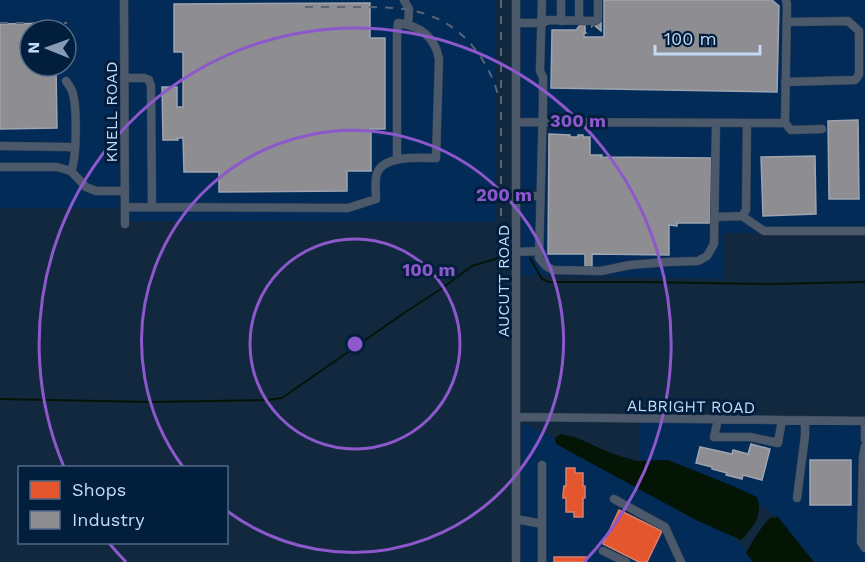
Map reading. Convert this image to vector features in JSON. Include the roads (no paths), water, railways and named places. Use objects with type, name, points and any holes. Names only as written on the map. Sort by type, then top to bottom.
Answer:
[{"type":"street","name":"KNELL ROAD","points":[[124,0],[125,224]]},
{"type":"street","points":[[404,0],[409,9],[408,25]]},
{"type":"street","name":"AUCUTT ROAD","points":[[516,0],[516,562]]},
{"type":"street","points":[[543,0],[540,43],[543,122],[539,258],[546,266],[553,270],[601,271],[630,265],[698,261],[707,256],[714,244],[716,123]]},
{"type":"street","points":[[561,0],[561,21]]},
{"type":"street","points":[[579,0],[579,21]]},
{"type":"street","points":[[516,23],[543,23],[548,20],[596,21],[598,19],[598,0]]},
{"type":"street","points":[[786,0],[785,123],[791,130],[822,129]]},
{"type":"street","points":[[785,82],[855,80],[860,75],[859,30],[848,21],[787,22]]},
{"type":"street","points":[[125,207],[348,208],[376,199],[376,177],[379,168],[397,159],[436,158],[439,59],[437,48],[434,41],[427,35],[408,25],[398,23],[397,159]]},
{"type":"street","points":[[125,78],[144,78],[149,80],[151,86],[152,207]]},
{"type":"street","points":[[66,81],[73,91],[75,109],[75,148],[71,171]]},
{"type":"street","points":[[516,122],[785,123]]},
{"type":"street","points":[[742,216],[746,210],[747,123]]},
{"type":"street","points":[[0,146],[75,148]]},
{"type":"street","points":[[0,167],[57,167],[71,171],[86,187],[96,190],[125,191]]},
{"type":"street","points":[[516,196],[540,196]]},
{"type":"street","points":[[715,217],[742,216],[764,231],[865,231]]},
{"type":"street","points":[[516,252],[539,251]]},
{"type":"street","name":"ALBRIGHT ROAD","points":[[517,417],[865,421]]},
{"type":"street","points":[[714,437],[718,419]]},
{"type":"street","points":[[704,437],[750,437],[778,443],[782,420]]},
{"type":"street","points":[[797,498],[805,421]]},
{"type":"street","points":[[865,421],[865,439]]},
{"type":"street","points":[[865,446],[861,542],[865,548]]},
{"type":"street","points":[[542,465],[542,562]]},
{"type":"street","points":[[614,499],[665,527],[681,562]]},
{"type":"street","points":[[516,519],[542,524]]},
{"type":"street","points":[[603,551],[626,562]]},
{"type":"waterway","points":[[506,258],[510,257]]},
{"type":"waterway","points":[[0,399],[150,402],[282,398],[472,266],[498,258]]},
{"type":"waterway","points":[[530,258],[542,279],[549,282],[771,284],[865,282]]},
{"type":"railway","points":[[501,0],[501,292]]},
{"type":"railway","points":[[305,7],[406,9],[433,17],[446,23],[470,43],[487,67],[498,95]]},
{"type":"railway","points":[[0,23],[18,23]]}]
